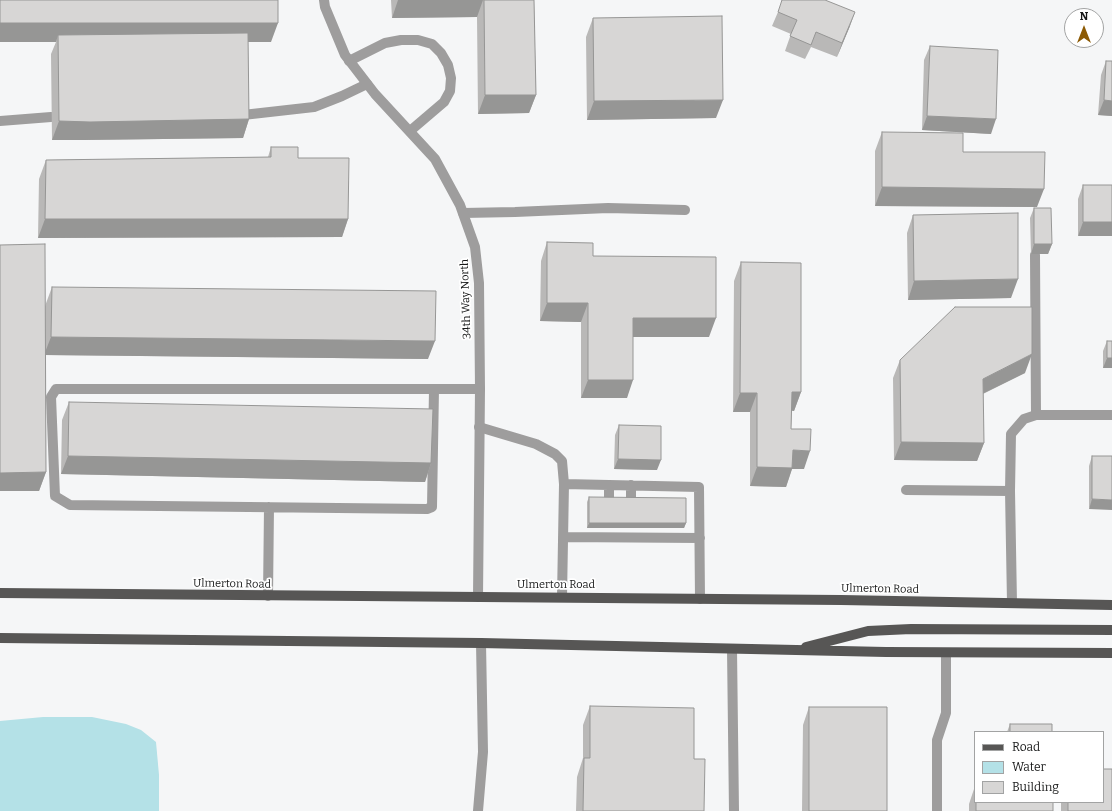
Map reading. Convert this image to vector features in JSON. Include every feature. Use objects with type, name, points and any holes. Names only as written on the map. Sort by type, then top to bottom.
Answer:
[{"type":"main road","name":"Ulmerton Road","points":[[0,593],[562,597],[1112,605]]},
{"type":"main road","points":[[792,650],[875,631],[911,629],[1112,630]]},
{"type":"main road","points":[[0,638],[481,643],[946,653],[1112,653]]},
{"type":"street","name":"34th Way North","points":[[324,0],[325,7],[345,55],[349,61],[375,94],[435,159],[460,205],[475,247],[479,283],[480,389],[478,597]]},
{"type":"street","points":[[349,61],[385,43],[401,40],[418,40],[432,44],[441,53],[448,65],[451,78],[450,91],[444,102],[410,131]]},
{"type":"street","points":[[243,115],[314,107],[367,84]]},
{"type":"street","points":[[0,121],[52,117]]},
{"type":"street","points":[[463,213],[608,208],[685,210]]},
{"type":"street","points":[[1035,254],[1036,415]]},
{"type":"street","points":[[434,389],[432,507],[427,509],[70,505],[55,496],[52,397],[56,389],[434,389],[480,389]]},
{"type":"street","points":[[1012,603],[1010,434],[1024,419],[1036,415],[1112,414]]},
{"type":"street","points":[[479,427],[536,444],[555,454],[562,461],[564,484],[562,597]]},
{"type":"street","points":[[564,484],[699,487],[700,599]]},
{"type":"street","points":[[609,485],[609,503]]},
{"type":"street","points":[[631,485],[631,503]]},
{"type":"street","points":[[660,486],[660,497]]},
{"type":"street","points":[[906,490],[1010,491]]},
{"type":"street","points":[[268,596],[269,507]]},
{"type":"street","points":[[563,537],[609,533],[660,533],[700,538]]},
{"type":"street","points":[[478,811],[483,752],[481,643]]},
{"type":"street","points":[[732,649],[734,811]]},
{"type":"street","points":[[937,811],[937,740],[946,713],[946,653]]},
{"type":"water","points":[[43,717],[92,717],[126,724],[141,730],[156,742],[159,775],[159,811],[0,811],[0,721]]},
{"type":"building","points":[[0,0],[278,0],[278,23],[0,23]]},
{"type":"building","points":[[484,0],[534,0],[536,95],[485,95]]},
{"type":"building","points":[[782,0],[825,0],[855,12],[842,43],[816,32],[811,45],[790,36],[797,20],[778,12]]},
{"type":"building","points":[[722,16],[723,100],[594,101],[593,18]]},
{"type":"building","points":[[248,33],[249,119],[90,122],[59,121],[58,35]]},
{"type":"building","points":[[930,46],[998,50],[996,119],[927,116]]},
{"type":"building","points":[[1106,61],[1112,61],[1112,101],[1104,100]]},
{"type":"building","points":[[882,132],[963,133],[963,152],[1045,152],[1044,189],[882,187]]},
{"type":"building","points":[[271,147],[298,147],[298,158],[349,158],[348,219],[45,219],[46,160],[271,157]]},
{"type":"building","points":[[1083,185],[1112,185],[1112,222],[1083,222]]},
{"type":"building","points":[[1034,208],[1051,208],[1052,244],[1034,244]]},
{"type":"building","points":[[1018,213],[1018,279],[914,281],[913,215]]},
{"type":"building","points":[[547,242],[593,243],[593,256],[716,257],[716,318],[633,318],[633,380],[588,380],[588,303],[547,303]]},
{"type":"building","points":[[45,244],[46,472],[0,473],[0,245]]},
{"type":"building","points":[[741,262],[801,263],[801,392],[792,392],[791,429],[811,429],[810,451],[793,450],[792,468],[757,467],[757,393],[740,393]]},
{"type":"building","points":[[52,287],[436,291],[435,341],[51,337]]},
{"type":"building","points":[[955,307],[1032,307],[1032,354],[983,379],[984,443],[901,442],[900,360]]},
{"type":"building","points":[[1107,341],[1112,341],[1112,358],[1107,358]]},
{"type":"building","points":[[69,402],[433,409],[431,463],[68,456]]},
{"type":"building","points":[[619,425],[661,426],[661,460],[618,459]]},
{"type":"building","points":[[1092,456],[1112,456],[1112,500],[1092,499]]},
{"type":"building","points":[[589,497],[686,498],[686,523],[589,523]]},
{"type":"building","points":[[590,706],[694,708],[694,759],[705,759],[704,811],[583,811],[584,758],[590,758]]},
{"type":"building","points":[[809,707],[887,707],[887,811],[809,811]]},
{"type":"building","points":[[1010,724],[1052,724],[1052,731],[1010,731]]},
{"type":"building","points":[[1104,769],[1112,769],[1112,811],[1068,811],[1068,803],[1104,803]]},
{"type":"building","points":[[976,803],[1053,803],[1053,811],[976,811]]}]
